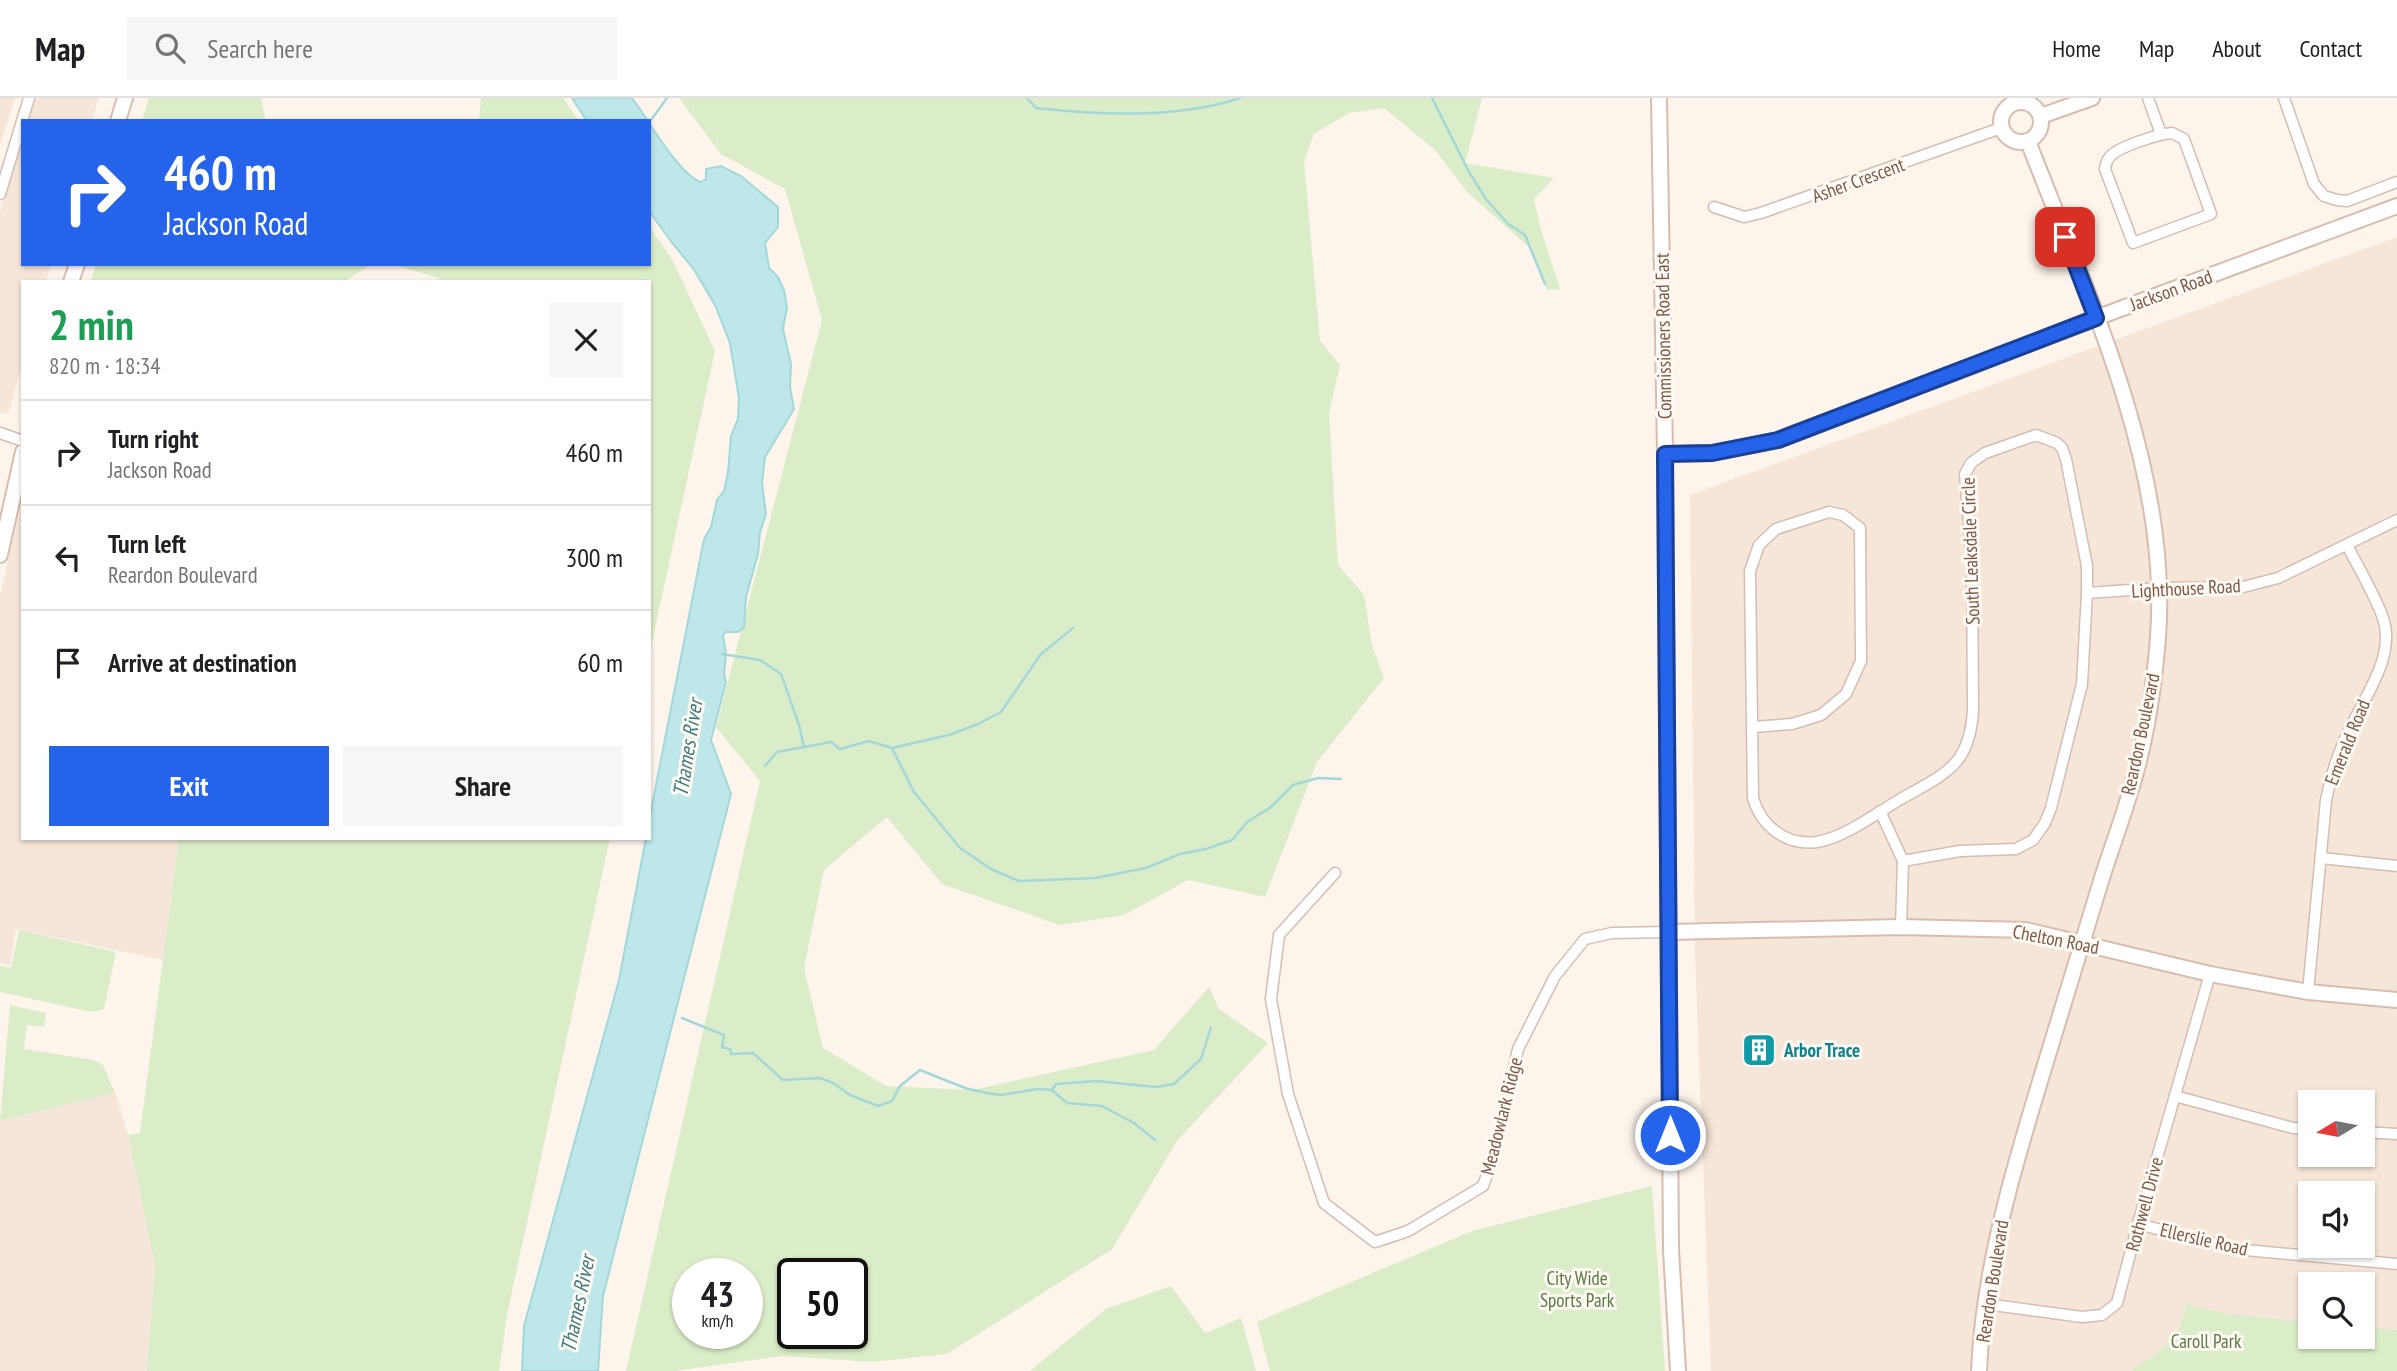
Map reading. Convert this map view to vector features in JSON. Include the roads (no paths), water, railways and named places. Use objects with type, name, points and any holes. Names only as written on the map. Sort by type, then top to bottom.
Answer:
[{"type":"street","points":[[23,119],[29,98]]},
{"type":"street","points":[[119,119],[125,98]]},
{"type":"street","name":"Commissioners Road East","points":[[1659,98],[1665,454],[1671,1250],[1678,1371]]},
{"type":"street","points":[[2040,116],[2092,98]]},
{"type":"street","points":[[2148,98],[2161,134]]},
{"type":"street","points":[[2284,98],[2314,184],[2324,196],[2347,201],[2397,182]]},
{"type":"street","points":[[2014,103],[2030,103],[2035,106],[2040,116],[2040,128],[2034,138],[2028,141],[2012,140],[2001,128],[2004,111],[2014,103]]},
{"type":"street","points":[[0,194],[21,124]]},
{"type":"street","name":"Asher Crescent","points":[[1714,207],[1744,217],[1761,214],[2001,128]]},
{"type":"street","points":[[2172,133],[2183,139],[2211,214],[2133,243],[2105,169],[2107,159],[2114,153],[2161,134],[2172,133]]},
{"type":"street","name":"Reardon Boulevard","points":[[1979,1371],[1986,1304],[2006,1196],[2138,765],[2155,669],[2159,588],[2143,468],[2126,397],[2028,141]]},
{"type":"street","name":"Jackson Road","points":[[1665,454],[1712,453],[1778,440],[2397,206]]},
{"type":"street","points":[[0,433],[21,440]]},
{"type":"street","name":"South Leaksdale Circle","points":[[1880,811],[1942,775],[1959,759],[1972,726],[1972,561],[1965,474],[1971,463],[1985,453],[2036,435],[2051,439],[2062,449],[2072,485],[2087,566],[2082,684],[2051,808],[2033,840],[2016,849],[1960,851],[1903,861]]},
{"type":"street","points":[[0,555],[21,461]]},
{"type":"street","points":[[1753,727],[1792,724],[1821,715],[1846,694],[1861,661],[1860,528],[1843,514],[1829,512],[1776,529],[1759,545],[1750,571],[1752,798],[1757,813],[1776,833],[1792,840],[1817,842],[1843,833],[1880,811],[1903,861],[1901,928]]},
{"type":"street","name":"Lighthouse Road","points":[[2087,593],[2159,588],[2243,587],[2278,578],[2397,520]]},
{"type":"street","name":"Emerald Road","points":[[2308,992],[2326,800],[2331,775],[2386,646],[2384,619],[2347,545]]},
{"type":"street","points":[[2321,858],[2397,866]]},
{"type":"street","name":"Meadowlark Ridge","points":[[1335,873],[1279,936],[1271,999],[1289,1094],[1324,1203],[1375,1242],[1408,1231],[1483,1186],[1496,1149],[1518,1049],[1555,976],[1585,939],[1612,933],[1669,932]]},
{"type":"street","name":"Chelton Road","points":[[1669,932],[1901,928],[2026,930],[2210,974],[2308,992],[2397,1000]]},
{"type":"street","name":"Rothwell Drive","points":[[1986,1304],[2082,1317],[2102,1315],[2117,1303],[2210,974]]},
{"type":"street","points":[[2175,1096],[2298,1128]]},
{"type":"street","points":[[2375,1133],[2397,1134]]},
{"type":"street","name":"Ellerslie Road","points":[[2138,1224],[2235,1249],[2397,1264]]},
{"type":"water","points":[[572,98],[632,98],[647,119],[586,119]]},
{"type":"water","name":"Thames River","points":[[651,126],[672,156],[694,178],[701,182],[706,179],[706,169],[721,166],[741,176],[778,207],[778,227],[765,243],[769,268],[778,277],[784,290],[787,307],[783,329],[791,364],[790,387],[794,409],[765,457],[762,483],[766,514],[746,597],[744,627],[738,632],[726,632],[723,635],[726,682],[711,740],[731,794],[603,1296],[598,1371],[522,1371],[524,1326],[619,980],[646,840],[651,840],[651,811],[704,539],[711,527],[717,500],[724,491],[731,436],[738,419],[739,398],[730,343],[715,305],[693,268],[651,214]]},
{"type":"waterway","points":[[651,120],[667,98]]},
{"type":"waterway","points":[[1027,98],[1036,108],[1139,114],[1216,105],[1240,98]]},
{"type":"waterway","points":[[1432,98],[1469,172],[1486,199],[1508,224],[1525,235],[1545,284]]},
{"type":"waterway","points":[[892,748],[949,735],[1001,712],[1041,654],[1073,628]]},
{"type":"waterway","points":[[722,654],[760,660],[781,674],[804,747]]},
{"type":"waterway","points":[[765,766],[777,752],[831,742],[840,749],[869,741],[892,748],[914,792],[960,848],[991,869],[1019,881],[1095,878],[1146,868],[1180,854],[1206,849],[1232,840],[1247,822],[1271,807],[1293,785],[1318,778],[1341,779]]},
{"type":"waterway","points":[[682,1018],[724,1035],[722,1047],[730,1049],[731,1054],[753,1053],[783,1080],[820,1078],[850,1095],[878,1106],[892,1101],[900,1086],[920,1070],[965,1088],[987,1093],[1001,1095],[1037,1089],[1052,1090],[1067,1103],[1102,1106],[1134,1123],[1155,1140]]},
{"type":"waterway","points":[[1052,1090],[1056,1084],[1096,1081],[1156,1087],[1174,1084],[1201,1059],[1211,1027]]},
{"type":"place","name":"Arbor Trace","points":[[1759,1050]]},
{"type":"park label","name":"City Wide Sports Park","points":[[1577,1289]]},
{"type":"park label","name":"Caroll Park","points":[[2206,1341]]}]
